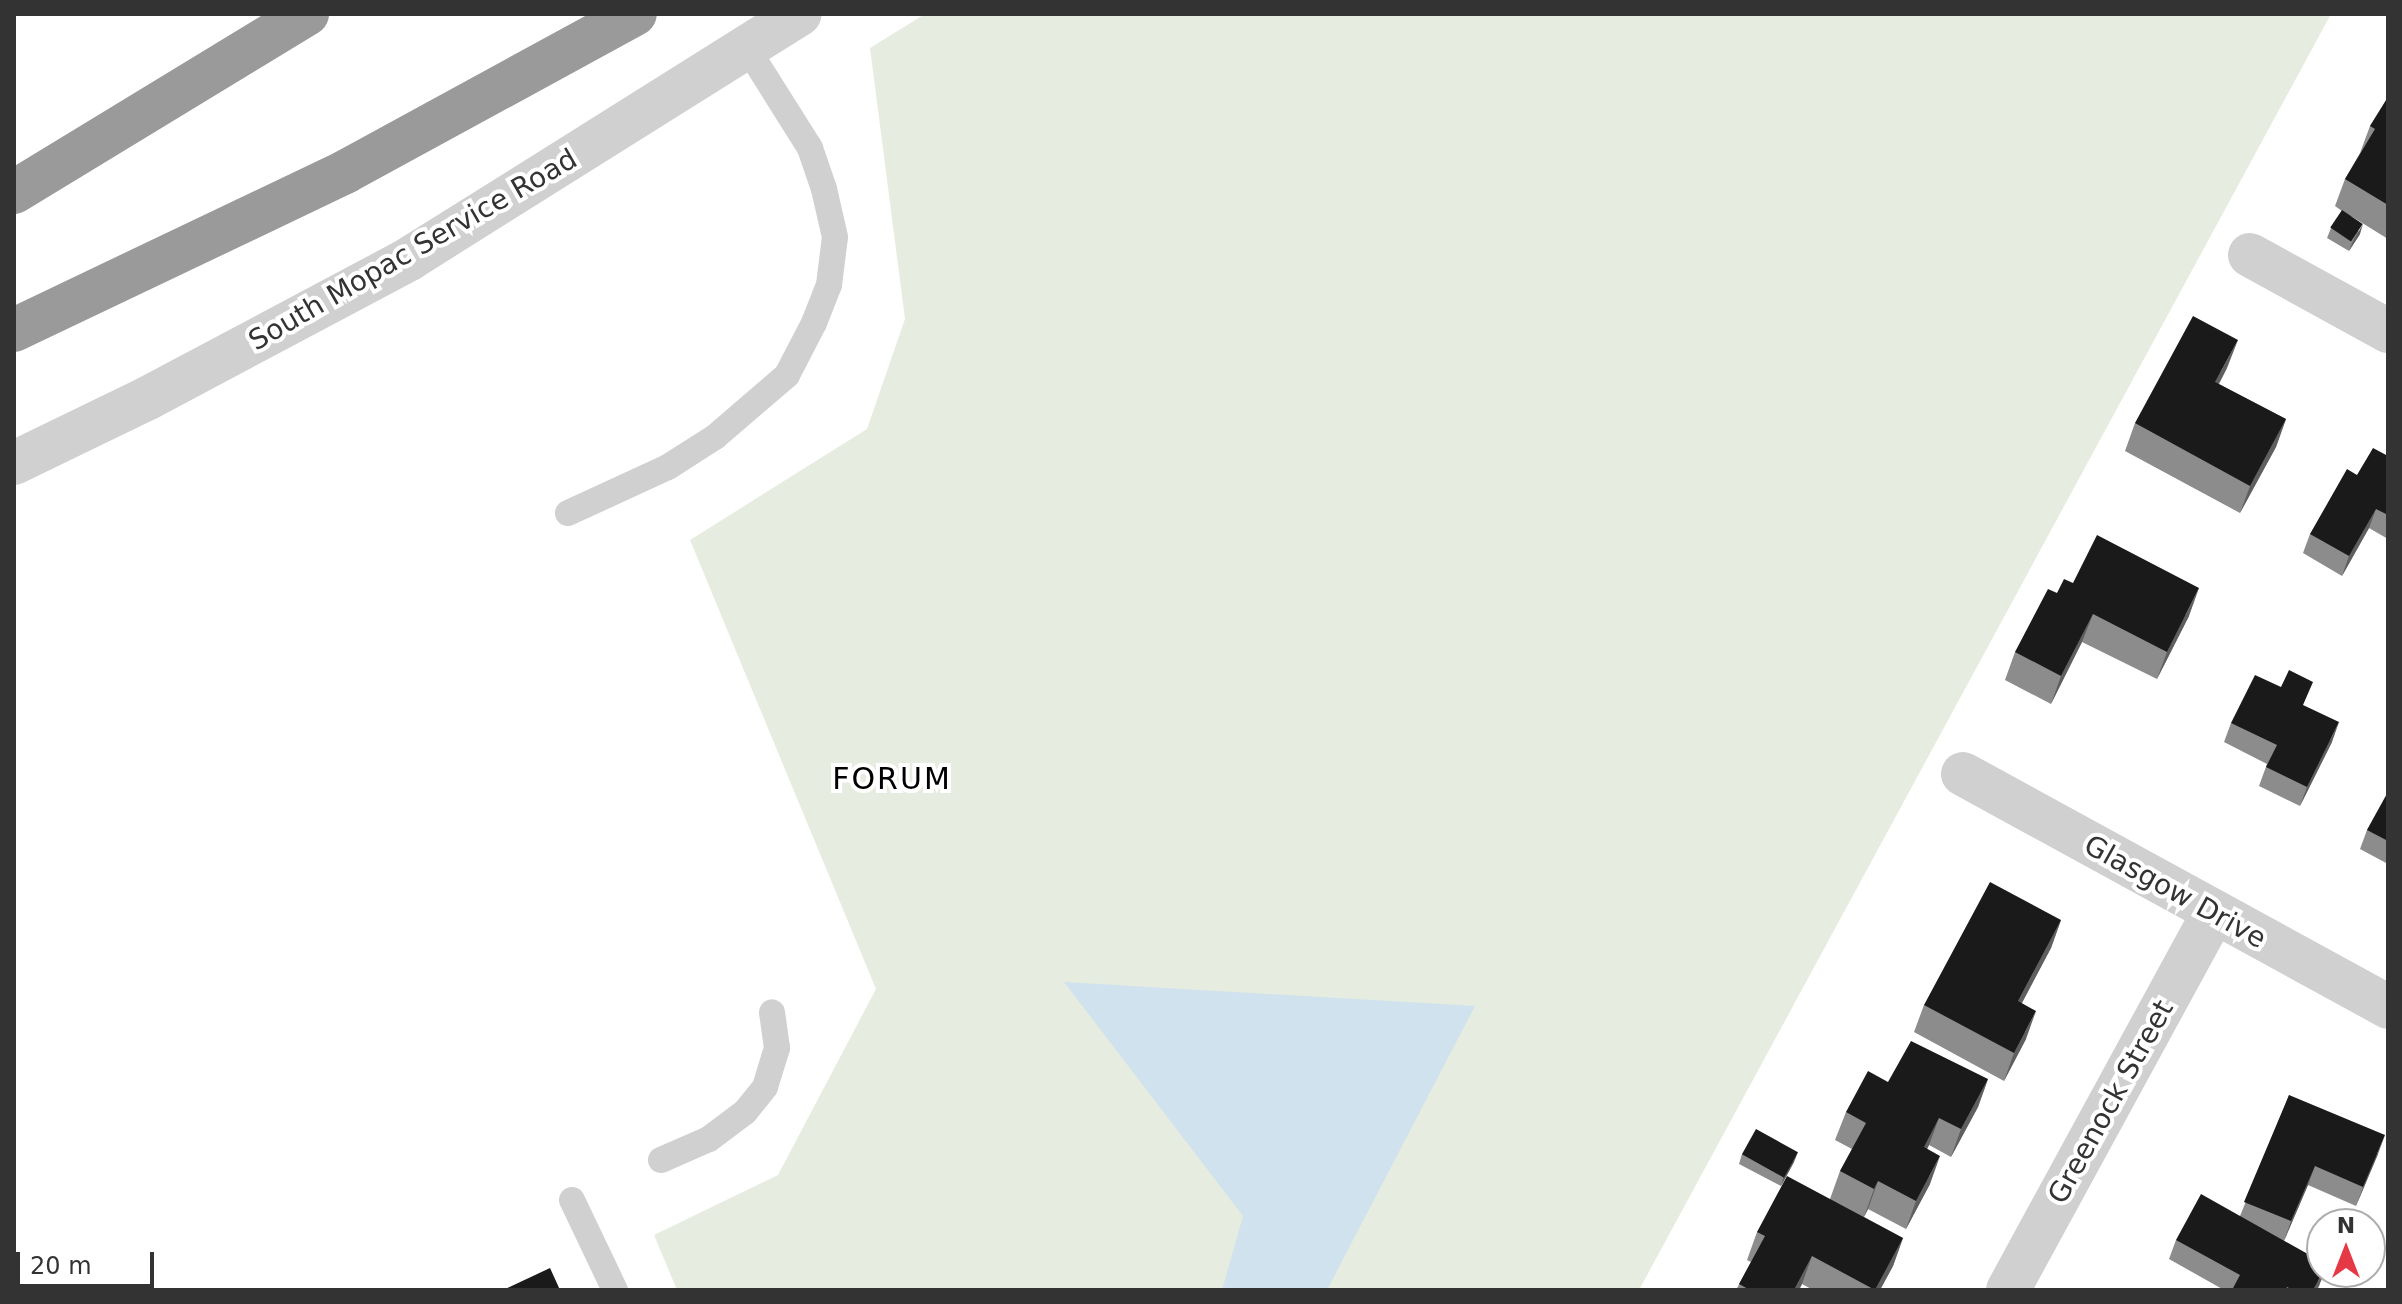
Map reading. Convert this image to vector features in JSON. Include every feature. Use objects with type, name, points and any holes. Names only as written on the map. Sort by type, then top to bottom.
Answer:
[{"type":"highway","points":[[14,192],[307,14]]},
{"type":"highway","points":[[14,330],[345,172],[635,14]]},
{"type":"street","name":"South Mopac Service Road","points":[[14,463],[148,398],[409,259],[799,14]]},
{"type":"street","points":[[2250,255],[2388,331]]},
{"type":"street","name":"Glasgow Drive","points":[[1963,774],[2213,914],[2388,1007]]},
{"type":"street","name":"Greenock Street","points":[[2008,1290],[2213,914]]},
{"type":"lane","points":[[568,513],[668,467],[715,437],[787,375],[819,311],[829,285],[835,237],[824,189],[810,148],[747,48]]},
{"type":"lane","points":[[661,1160],[709,1139],[745,1112],[765,1087],[777,1048],[772,1012]]},
{"type":"lane","points":[[572,1200],[615,1290]]},
{"type":"shaded area","points":[[925,14],[2331,14],[1639,1290],[677,1290],[654,1235],[778,1175],[876,989],[690,540],[867,429],[905,319],[870,48]]},
{"type":"water","points":[[1064,982],[1475,1006],[1327,1290],[1222,1290],[1243,1216]]},
{"type":"building","points":[[2388,97],[2388,205],[2345,179],[2375,129],[2370,126]]},
{"type":"building","points":[[2342,210],[2363,224],[2351,241],[2330,227]]},
{"type":"building","points":[[2193,316],[2238,340],[2215,382],[2286,419],[2250,486],[2135,423]]},
{"type":"building","points":[[2373,448],[2388,456],[2388,515],[2376,509],[2349,556],[2310,534],[2347,469],[2357,475]]},
{"type":"building","points":[[2097,535],[2199,588],[2167,652],[2093,614],[2061,676],[2015,652],[2048,589],[2057,593],[2064,579],[2073,583]]},
{"type":"building","points":[[2289,670],[2313,682],[2303,705],[2339,722],[2307,787],[2266,767],[2277,745],[2231,723],[2255,675],[2281,687]]},
{"type":"building","points":[[2388,792],[2388,841],[2367,830]]},
{"type":"building","points":[[1990,882],[2061,920],[2018,1001],[2036,1011],[2014,1053],[1924,1005]]},
{"type":"building","points":[[1911,1041],[1988,1079],[1961,1129],[1939,1118],[1924,1147],[1940,1156],[1916,1201],[1878,1181],[1874,1189],[1840,1171],[1866,1123],[1846,1112],[1868,1071],[1888,1082]]},
{"type":"building","points":[[2289,1095],[2385,1135],[2363,1187],[2315,1166],[2291,1221],[2244,1202]]},
{"type":"building","points":[[1756,1129],[1798,1152],[1784,1178],[1742,1154]]},
{"type":"building","points":[[1787,1176],[1903,1238],[1875,1290],[1812,1256],[1794,1290],[1750,1290],[1739,1284],[1765,1236],[1757,1232]]},
{"type":"building","points":[[2201,1194],[2306,1253],[2306,1288],[2314,1288],[2232,1290],[2240,1275],[2176,1240]]},
{"type":"building","points":[[550,1268],[560,1290],[503,1290]]},
{"type":"district","name":"FORUM","points":[[892,779]]}]
